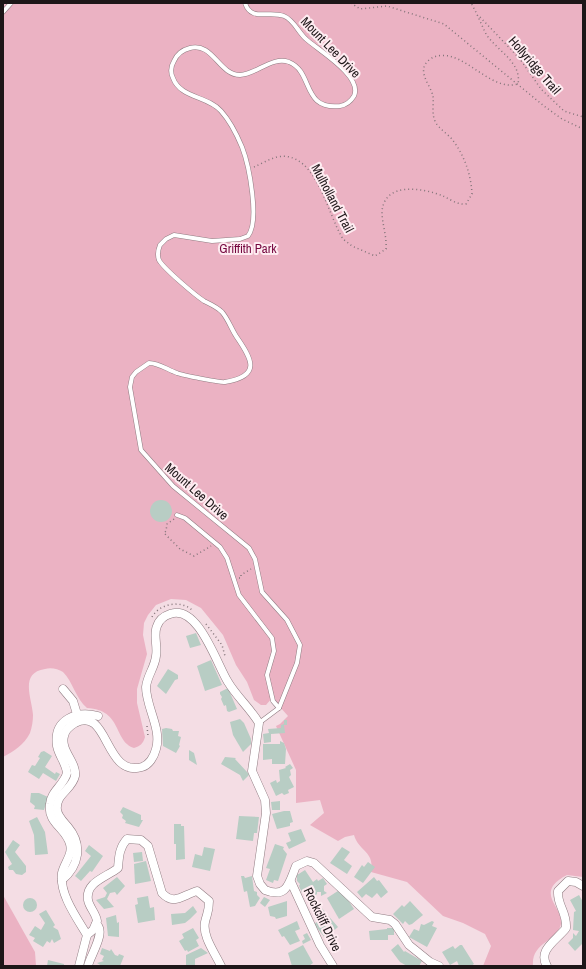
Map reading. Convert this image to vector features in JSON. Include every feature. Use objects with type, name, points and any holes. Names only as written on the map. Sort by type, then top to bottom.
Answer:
[{"type":"street","points":[[62,880],[70,874],[74,866],[77,850],[74,836],[58,815],[57,810],[59,797],[73,781],[75,776],[74,769],[64,745],[64,735],[68,728],[79,722],[83,721],[94,724],[103,734],[118,762],[134,769],[146,766],[151,760],[157,745],[146,685],[156,656],[156,626],[162,618],[173,613],[178,613],[192,620],[209,643],[228,683],[259,723],[252,771],[265,800],[266,813],[258,876],[260,884],[264,890],[278,892],[286,889],[291,882],[296,866],[307,861],[314,863],[372,917],[390,920],[395,924],[409,945],[430,962],[439,966]]},
{"type":"street","points":[[63,689],[73,701],[77,714]]},
{"type":"street","points":[[87,935],[64,893],[62,873],[71,850],[66,836],[52,819],[49,809],[51,797],[63,783],[67,773],[57,748],[58,732],[65,721],[77,714],[89,713],[98,716]]},
{"type":"street","points":[[88,966],[100,930],[96,924],[96,917],[88,901],[88,892],[92,884],[118,868],[122,844],[127,839],[141,840],[148,846],[162,893],[167,898],[173,900],[181,898],[188,893],[197,891],[209,901],[209,912],[205,922],[206,935],[221,966]]},
{"type":"street","points":[[547,966],[544,957],[545,950],[566,928],[566,913],[557,898],[558,891],[568,881],[576,882],[583,886]]},
{"type":"street","name":"Rockcliff Drive","points":[[291,882],[320,945],[334,966]]},
{"type":"street","points":[[79,966],[87,935],[96,924]]},
{"type":"street","points":[[85,945],[94,950]]},
{"type":"lane","points":[[3,12],[11,3]]},
{"type":"lane","name":"Mount Lee Drive","points":[[245,3],[248,10],[255,15],[278,14],[288,18],[307,40],[329,56],[351,78],[355,86],[354,96],[348,103],[338,106],[326,105],[313,98],[301,73],[289,62],[277,61],[246,74],[236,74],[228,70],[205,49],[192,47],[180,52],[176,57],[171,70],[174,82],[181,90],[213,104],[223,113],[240,142],[248,170],[253,216],[252,229],[248,236],[240,239],[212,241],[174,235],[163,242],[158,254],[160,262],[168,270],[198,296],[222,313],[249,354],[250,363],[248,373],[241,378],[219,382],[202,377],[179,374],[159,365],[149,363],[144,365],[132,377],[130,387],[137,421],[139,445],[144,454],[173,486],[249,548],[254,555],[262,592],[292,627],[300,645],[299,655],[279,708]]},
{"type":"lane","points":[[177,515],[185,518],[222,550],[231,568],[239,595],[269,633],[274,642],[274,651],[267,675],[273,701],[279,708],[259,723]]},
{"type":"path","points":[[351,3],[360,9],[387,6],[444,24],[544,106],[562,119],[583,129]]},
{"type":"path","points":[[471,3],[479,16],[486,34],[513,63],[519,76],[518,84]]},
{"type":"path","name":"Hollyridge Trail","points":[[479,16],[520,59],[541,89],[564,111],[583,117]]},
{"type":"path","name":"Mulholland Trail","points":[[248,170],[275,158],[287,157],[299,160],[308,168],[315,179],[343,239],[352,246],[375,256],[386,249],[387,238],[382,211],[385,202],[389,196],[398,190],[408,188],[442,195],[461,204],[466,204],[472,194],[467,167],[461,154],[452,140],[436,124],[434,118],[432,90],[423,71],[426,63],[432,57],[440,55],[451,57],[464,61],[500,84],[510,87],[518,84]]},
{"type":"path","points":[[177,515],[176,518],[167,524],[166,531],[164,533],[180,549],[194,556],[208,546],[215,546],[222,550]]},
{"type":"path","points":[[231,568],[234,568],[241,578],[241,575],[256,565]]},
{"type":"path","points":[[151,619],[154,613],[163,607],[174,604],[187,605],[196,613]]},
{"type":"path","points":[[206,623],[222,645],[225,658]]},
{"type":"path","points":[[146,722],[149,740]]},
{"type":"green space","name":"Griffith Park","points":[[3,3],[583,3],[583,877],[567,875],[557,882],[552,888],[552,900],[559,912],[561,924],[555,935],[536,952],[533,958],[533,966],[483,966],[491,946],[485,934],[463,923],[443,916],[407,882],[371,872],[371,860],[356,841],[354,835],[345,837],[338,841],[310,825],[324,813],[320,800],[296,803],[296,770],[276,726],[288,716],[272,698],[266,705],[261,705],[254,700],[247,682],[236,665],[223,635],[201,608],[186,600],[171,599],[156,605],[144,623],[143,635],[147,654],[137,689],[137,703],[145,737],[141,744],[134,748],[127,744],[107,714],[98,710],[87,708],[80,700],[63,672],[50,668],[37,671],[32,675],[30,681],[29,687],[33,715],[28,737],[15,750],[3,757]]},
{"type":"green space","points":[[3,895],[35,952],[36,966],[3,966]]},
{"type":"building","points":[[161,500],[169,503],[172,511],[169,519],[161,522],[153,519],[150,511],[153,503]]},
{"type":"building","points":[[196,633],[201,645],[190,648],[186,636]]},
{"type":"building","points":[[211,660],[222,685],[205,691],[197,666]]},
{"type":"building","points":[[168,669],[178,675],[178,679],[175,680],[166,694],[157,686]]},
{"type":"building","points":[[228,688],[237,709],[229,712],[227,711],[226,705],[224,706],[220,694],[220,692]]},
{"type":"building","points":[[240,719],[244,723],[251,739],[251,744],[243,752],[233,735],[230,722]]},
{"type":"building","points":[[284,720],[287,720],[287,725],[284,725],[285,733],[271,734],[271,742],[264,743],[263,734],[269,733],[268,729],[281,728],[281,725],[284,724]]},
{"type":"building","points":[[162,729],[172,729],[173,731],[179,731],[178,736],[181,737],[180,746],[176,753],[163,746]]},
{"type":"building","points":[[280,741],[284,743],[286,749],[285,764],[272,764],[272,759],[263,760],[263,744],[280,744]]},
{"type":"building","points":[[189,750],[194,753],[197,765],[189,760]]},
{"type":"building","points":[[44,751],[52,756],[45,767],[55,774],[56,772],[60,774],[56,781],[43,773],[39,779],[28,772],[32,765],[35,766],[40,758],[38,757],[41,752]]},
{"type":"building","points":[[225,757],[236,758],[235,759],[248,773],[249,775],[243,781],[240,775],[221,764]]},
{"type":"building","points":[[290,764],[293,768],[290,770],[291,775],[289,777],[294,787],[288,790],[289,793],[284,795],[282,793],[276,796],[270,783],[276,780],[277,783],[280,781],[279,770],[286,768],[285,767]]},
{"type":"building","points":[[31,793],[39,793],[48,797],[44,810],[34,809],[35,806],[30,802]]},
{"type":"building","points":[[280,801],[280,810],[272,810],[271,802]]},
{"type":"building","points":[[123,807],[141,815],[141,820],[143,820],[139,827],[125,823],[126,821],[122,818],[123,815],[120,812]]},
{"type":"building","points":[[290,811],[293,822],[290,823],[290,826],[277,829],[272,814]]},
{"type":"building","points":[[239,816],[259,817],[257,833],[254,833],[253,841],[236,839]]},
{"type":"building","points":[[37,817],[45,832],[48,854],[35,855],[34,835],[29,821]]},
{"type":"building","points":[[174,824],[181,824],[181,826],[184,826],[185,859],[176,860]]},
{"type":"building","points":[[301,829],[306,841],[289,849],[286,843],[291,841],[288,833]]},
{"type":"building","points":[[13,840],[20,845],[15,852],[26,866],[26,872],[22,875],[16,874],[13,870],[9,870],[8,867],[12,864],[5,852]]},
{"type":"building","points":[[275,844],[284,847],[283,849],[287,854],[278,881],[274,880],[273,883],[266,880],[270,869],[266,868]]},
{"type":"building","points":[[89,845],[103,856],[92,872],[90,871],[81,881],[75,876],[91,856],[85,851]]},
{"type":"building","points":[[204,847],[215,849],[210,871],[192,867],[195,854],[202,856]]},
{"type":"building","points":[[342,847],[350,852],[344,860],[352,866],[347,874],[330,863]]},
{"type":"building","points":[[142,852],[143,861],[134,862],[133,853]]},
{"type":"building","points":[[146,861],[151,881],[135,884],[134,864]]},
{"type":"building","points":[[368,862],[375,867],[363,883],[354,877],[362,865],[364,867]]},
{"type":"building","points":[[305,870],[313,882],[317,879],[318,881],[323,878],[327,884],[324,886],[324,891],[327,893],[321,896],[321,892],[317,892],[317,894],[308,901],[305,893],[302,893],[299,886],[300,884],[297,881],[297,875]]},
{"type":"building","points":[[241,876],[244,876],[245,878],[252,876],[254,891],[257,892],[257,895],[260,898],[255,906],[250,907],[247,891],[244,892]]},
{"type":"building","points":[[117,877],[125,886],[117,895],[115,892],[110,893],[107,899],[114,907],[104,909],[96,900],[105,897],[107,893],[103,888]]},
{"type":"building","points":[[374,877],[377,881],[379,880],[388,892],[381,898],[377,893],[372,898],[366,894],[362,898],[357,892]]},
{"type":"building","points":[[341,889],[354,909],[339,919],[327,898]]},
{"type":"building","points":[[579,895],[583,902],[583,943],[575,951],[568,943],[573,938],[573,933],[576,936],[579,931],[573,930],[574,912],[576,911],[570,900]]},
{"type":"building","points":[[148,896],[150,908],[154,907],[155,920],[138,923],[135,905],[138,904],[137,898]]},
{"type":"building","points":[[264,897],[270,900],[265,907],[260,903]]},
{"type":"building","points":[[30,898],[35,900],[37,905],[35,910],[30,912],[25,910],[23,905],[25,900]]},
{"type":"building","points":[[287,901],[287,916],[276,919],[275,917],[270,916],[268,907]]},
{"type":"building","points":[[410,901],[423,915],[412,924],[409,925],[405,921],[403,924],[393,914],[402,905],[404,907]]},
{"type":"building","points":[[193,906],[197,912],[190,919],[185,923],[172,925],[171,914],[185,913]]},
{"type":"building","points":[[320,906],[338,927],[325,938],[314,924],[320,920],[313,911]]},
{"type":"building","points":[[46,910],[55,925],[53,927],[58,930],[61,939],[54,943],[52,939],[50,943],[47,941],[43,947],[33,941],[35,938],[29,935],[35,926],[41,930],[45,923],[39,914]]},
{"type":"building","points":[[116,915],[117,923],[119,922],[119,937],[108,936],[106,918]]},
{"type":"building","points":[[297,921],[300,929],[295,931],[300,941],[290,945],[284,936],[282,937],[278,930]]},
{"type":"building","points":[[432,921],[434,922],[432,926],[437,928],[427,947],[409,937],[414,929],[419,931],[421,924],[424,925]]},
{"type":"building","points":[[193,928],[199,938],[196,940],[199,946],[188,952],[187,950],[185,951],[179,941],[184,938],[182,934]]},
{"type":"building","points":[[394,928],[394,935],[388,935],[388,940],[370,940],[369,931]]},
{"type":"building","points":[[307,933],[311,940],[303,944],[302,941],[305,939],[303,935]]},
{"type":"building","points":[[398,944],[404,952],[405,951],[422,961],[419,966],[407,966],[400,962],[391,950]]},
{"type":"building","points":[[303,945],[313,963],[309,966],[292,966],[288,953]]},
{"type":"building","points":[[462,945],[474,964],[471,966],[459,966],[457,961],[450,965],[442,952],[453,946],[455,949]]},
{"type":"building","points":[[102,948],[110,951],[111,949],[115,955],[118,956],[119,954],[124,956],[120,966],[102,966],[97,963],[104,961],[102,960],[104,956],[100,954]]},
{"type":"building","points":[[201,948],[208,953],[195,959],[195,966],[183,966],[186,965],[186,955]]},
{"type":"building","points":[[48,960],[64,964],[64,966],[47,966]]}]
